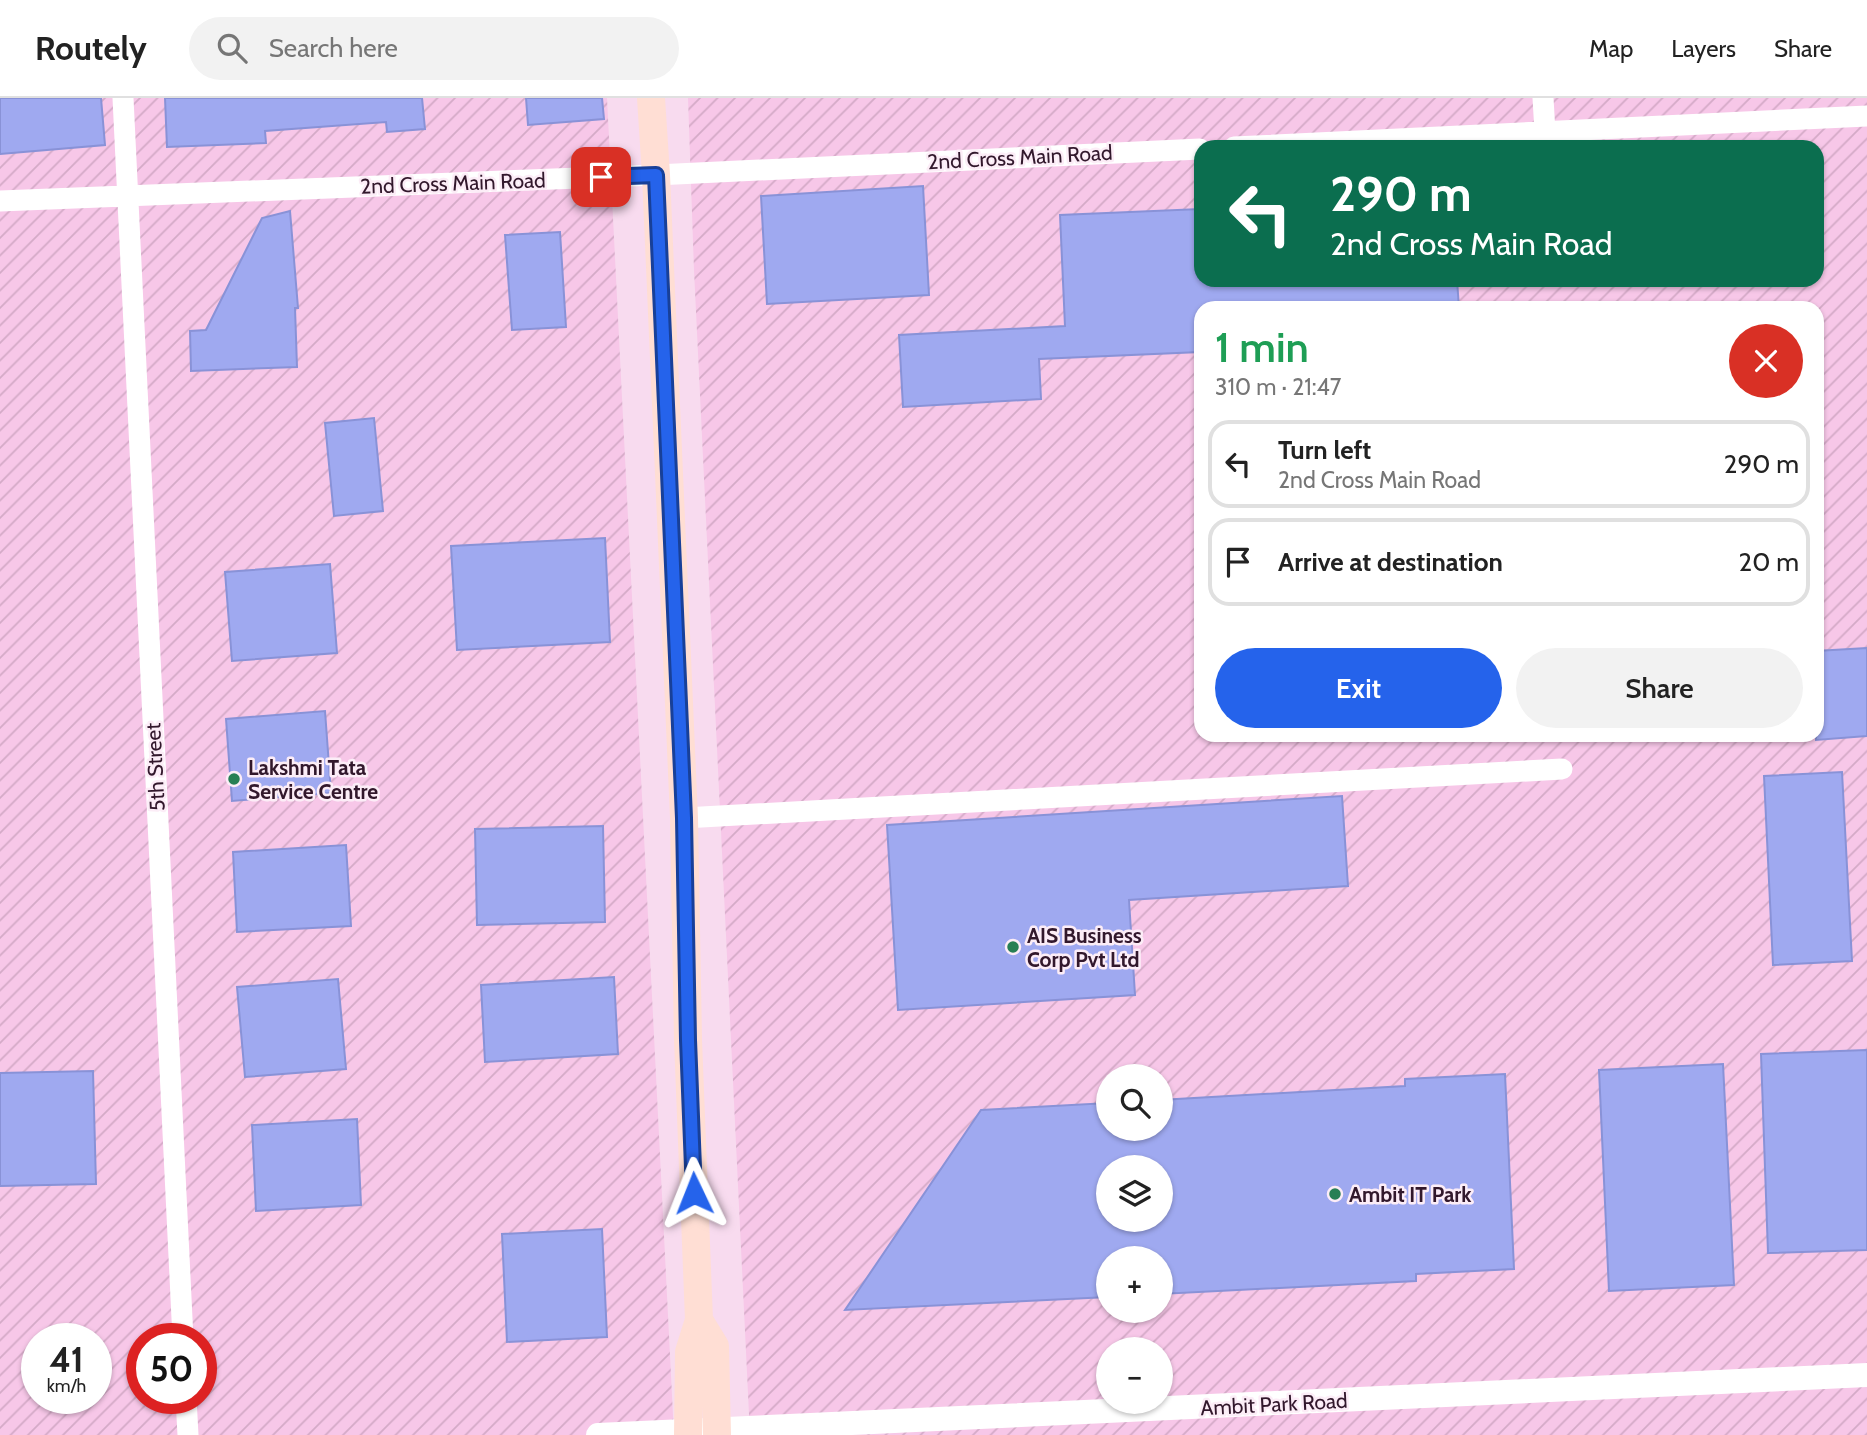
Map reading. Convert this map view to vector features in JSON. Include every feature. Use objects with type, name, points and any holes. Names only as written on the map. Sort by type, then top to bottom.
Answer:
[{"type":"main road","points":[[651,98],[684,818],[688,1040],[699,1320],[689,1352],[688,1433]]},
{"type":"main road","points":[[699,1320],[715,1346],[717,1433]]},
{"type":"street","name":"5th Street","points":[[123,98],[182,1323]]},
{"type":"street","points":[[1543,98],[1545,132]]},
{"type":"street","points":[[1379,140],[1867,116]]},
{"type":"street","name":"2nd Cross Main Road","points":[[0,201],[656,175],[1194,149]]},
{"type":"street","points":[[684,818],[1562,769]]},
{"type":"street","name":"Ambit Park Road","points":[[598,1435],[717,1433],[1867,1375]]},
{"type":"street","points":[[187,1414],[188,1435]]},
{"type":"shaded area","points":[[0,98],[607,98],[674,1435],[0,1435]]},
{"type":"shaded area","points":[[688,98],[1867,98],[1867,1435],[750,1435]]},
{"type":"building","points":[[0,98],[101,98],[105,145],[0,154]]},
{"type":"building","points":[[165,98],[422,98],[425,129],[387,132],[386,122],[265,131],[266,143],[167,147]]},
{"type":"building","points":[[526,98],[602,98],[604,119],[528,125]]},
{"type":"building","points":[[923,186],[929,295],[767,304],[761,196]]},
{"type":"building","points":[[1194,209],[1194,287],[1458,287],[1458,301],[1194,301],[1194,352],[1039,359],[1041,399],[903,407],[899,335],[1065,326],[1060,215]]},
{"type":"building","points":[[290,211],[298,308],[295,308],[297,367],[191,371],[190,331],[206,330],[262,218]]},
{"type":"building","points":[[560,232],[566,327],[512,330],[505,235]]},
{"type":"building","points":[[374,418],[383,511],[334,516],[325,423]]},
{"type":"building","points":[[605,538],[610,642],[457,650],[451,546]]},
{"type":"building","points":[[330,564],[337,653],[232,661],[225,572]]},
{"type":"building","points":[[1867,648],[1867,736],[1824,739],[1824,651]]},
{"type":"building","points":[[325,711],[331,793],[232,801],[226,719]]},
{"type":"building","points":[[1842,772],[1852,961],[1773,965],[1764,776]]},
{"type":"building","name":"AIS Business Corp Pvt Ltd","points":[[1342,796],[1348,886],[1129,900],[1135,995],[898,1010],[887,825]]},
{"type":"building","points":[[603,826],[605,922],[477,925],[475,829]]},
{"type":"building","points":[[346,845],[351,926],[237,932],[233,852]]},
{"type":"building","points":[[614,977],[618,1054],[485,1062],[481,985]]},
{"type":"building","points":[[338,979],[346,1069],[245,1077],[237,987]]},
{"type":"building","points":[[1867,1050],[1867,1250],[1768,1253],[1761,1054]]},
{"type":"building","points":[[1723,1064],[1734,1285],[1609,1291],[1599,1070]]},
{"type":"building","points":[[93,1071],[96,1184],[0,1186],[0,1073]]},
{"type":"building","name":"Ambit IT Park","points":[[1505,1074],[1514,1269],[1416,1274],[1416,1281],[1173,1293],[1173,1246],[1096,1246],[1096,1298],[845,1310],[981,1110],[1096,1104],[1096,1141],[1173,1141],[1173,1099],[1405,1086],[1405,1079]]},
{"type":"building","points":[[357,1119],[361,1205],[256,1211],[252,1125]]},
{"type":"building","points":[[602,1229],[607,1337],[507,1342],[502,1234]]},
{"type":"place","name":"Lakshmi Tata Service Centre","points":[[234,779]]},
{"type":"place","name":"AIS Business Corp Pvt Ltd","points":[[1013,947]]},
{"type":"place","name":"Ambit IT Park","points":[[1335,1194]]},
{"type":"route","points":[[601,177],[656,175],[684,818],[694,1193]]}]
